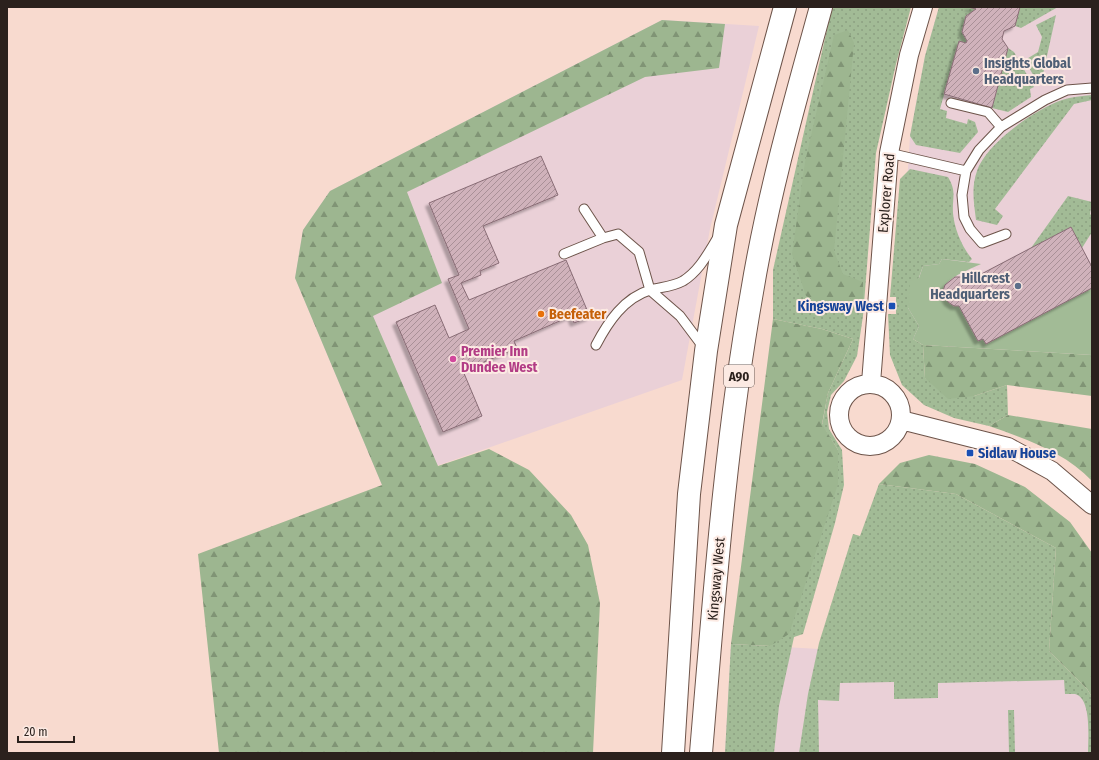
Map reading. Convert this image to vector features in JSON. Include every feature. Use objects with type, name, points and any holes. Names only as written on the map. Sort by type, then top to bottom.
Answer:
[{"type":"highway","name":"A90","points":[[673,753],[689,494],[706,351],[726,225],[785,7]]},
{"type":"highway","name":"Kingsway West","points":[[701,753],[724,489],[733,415],[752,291],[777,169],[821,7]]},
{"type":"street","name":"Explorer Road","points":[[871,383],[889,153],[909,55],[922,7]]},
{"type":"street","points":[[871,383],[884,386],[894,394],[900,407],[901,420],[896,432],[887,441],[875,446],[862,445],[850,440],[842,430],[838,417],[840,404],[847,393],[858,385],[871,383]]},
{"type":"street","points":[[901,420],[1008,447],[1052,471],[1092,505]]},
{"type":"lane","points":[[1006,234],[982,243],[970,229],[964,217],[963,210],[962,195],[966,171],[979,150],[1001,127],[1045,100],[1067,90],[1092,88]]},
{"type":"lane","points":[[951,103],[988,112],[1001,127]]},
{"type":"lane","points":[[889,153],[966,171]]},
{"type":"lane","points":[[584,209],[603,238]]},
{"type":"lane","points":[[596,345],[608,323],[629,300],[650,290],[674,286],[698,269],[726,225]]},
{"type":"lane","points":[[564,254],[603,238],[618,234],[639,252],[650,290],[680,316],[706,351]]},
{"type":"shaded area","points":[[939,7],[1092,7],[1092,355],[923,345],[898,329],[910,136],[925,56]]},
{"type":"shaded area","points":[[662,20],[759,26],[710,229],[682,380],[382,485],[295,278],[303,230],[330,191]]},
{"type":"shaded area","points":[[731,644],[837,650],[1049,651],[1092,697],[1092,753],[725,753]]},
{"type":"green space","points":[[832,7],[911,7],[896,64],[876,153],[863,316],[857,356],[844,381],[831,395],[827,412],[829,429],[842,450],[844,485],[835,523],[803,634],[794,637],[779,706],[774,753],[725,753],[731,644],[770,646],[838,450],[822,425],[828,393],[853,339],[822,329],[773,319],[773,270]]},
{"type":"green space","points":[[939,7],[968,7],[976,9],[966,16],[962,32],[967,41],[966,43],[959,41],[940,109],[947,111],[946,118],[967,124],[968,119],[975,122],[978,132],[960,153],[916,145],[910,136],[925,56]]},
{"type":"green space","points":[[1020,7],[1058,7],[1021,28],[1015,26]]},
{"type":"green space","points":[[1056,15],[1043,74],[1051,76],[1038,84],[1025,60],[1038,52],[1042,37],[1036,25]]},
{"type":"green space","points":[[662,20],[725,24],[719,68],[645,77],[407,192],[442,283],[373,316],[438,466],[489,449],[529,470],[571,515],[588,545],[600,603],[593,753],[219,753],[198,554],[382,485],[295,278],[303,230],[330,191]]},
{"type":"green space","points":[[848,30],[854,43],[834,251],[843,274],[863,282],[863,311],[838,312],[806,296],[792,254],[805,162],[834,35]]},
{"type":"green space","points":[[1008,48],[1014,52],[1034,87],[1030,89],[1031,97],[1008,112],[992,108]]},
{"type":"green space","points":[[1092,95],[1092,100],[1074,104],[995,209],[1003,216],[997,225],[976,220],[974,196],[975,177],[982,161],[990,150],[1013,129],[1039,111],[1062,100]]},
{"type":"green space","points":[[910,169],[948,177],[953,191],[953,213],[955,225],[962,243],[972,259],[969,262],[942,259],[939,264],[923,266],[908,308],[919,326],[913,339],[923,345],[925,378],[974,396],[1007,385],[1008,415],[989,426],[954,418],[924,405],[902,385],[890,355],[888,314],[896,314],[896,297],[890,297],[900,179]]},
{"type":"green space","points":[[1068,196],[1092,202],[1090,214],[1092,216],[1092,232],[1082,248],[1071,227],[1031,248]]},
{"type":"green space","points":[[942,259],[981,264],[954,277],[945,287],[944,293],[949,302],[953,305],[959,306],[978,341],[1092,288],[1092,355],[923,345],[913,339],[919,326],[908,308],[910,281],[919,278],[923,266],[939,264]]},
{"type":"green space","points":[[773,319],[822,329],[853,339],[828,393],[822,424],[838,450],[838,484],[789,634],[770,646],[731,644]]},
{"type":"green space","points":[[923,345],[1092,355],[1092,396],[1007,385],[974,396],[948,399],[925,378]]},
{"type":"green space","points":[[1008,415],[1092,429],[1092,481],[1070,462],[1057,454],[1031,441],[989,426]]},
{"type":"green space","points":[[929,455],[975,464],[1025,487],[1070,522],[1092,553],[1092,697],[1087,689],[1049,651],[1056,548],[956,494],[879,484],[900,463]]},
{"type":"green space","points":[[879,484],[956,494],[1056,548],[1049,651],[1087,689],[1092,697],[1092,753],[1088,753],[1088,720],[1084,703],[1080,697],[1075,694],[1065,694],[1064,680],[938,683],[938,698],[894,699],[894,682],[840,683],[839,701],[818,700],[819,753],[799,753],[808,694],[819,643],[853,534],[860,536]]},
{"type":"green space","points":[[1008,710],[1014,710],[1015,753],[1009,753]]},
{"type":"building","name":"Insights Global Headquarters","points":[[968,7],[1020,7],[1015,26],[1004,31],[1002,39],[1008,48],[992,108],[944,94],[959,41],[966,43],[967,41],[962,32],[966,16],[976,9]]},
{"type":"building","points":[[541,156],[558,195],[483,226],[499,263],[480,271],[481,275],[461,283],[469,300],[566,260],[590,317],[574,323],[571,316],[514,341],[517,348],[463,371],[482,416],[443,432],[396,322],[435,305],[449,338],[469,329],[448,279],[459,275],[429,203]]},
{"type":"building","name":"Hillcrest Headquarters","points":[[1071,227],[1092,267],[1092,288],[986,344],[983,339],[978,341],[959,306],[954,306],[948,302],[945,297],[943,291],[945,285],[955,277],[962,277],[968,281]]},
{"type":"place","name":"Insights Global Headquarters","points":[[976,71]]},
{"type":"place","name":"Hillcrest Headquarters","points":[[1018,286]]},
{"type":"place","name":"Kingsway West","points":[[892,306]]},
{"type":"place","name":"Beefeater","points":[[541,314]]},
{"type":"place","name":"Premier Inn Dundee West","points":[[453,359]]},
{"type":"place","name":"Sidlaw House","points":[[970,453]]}]
